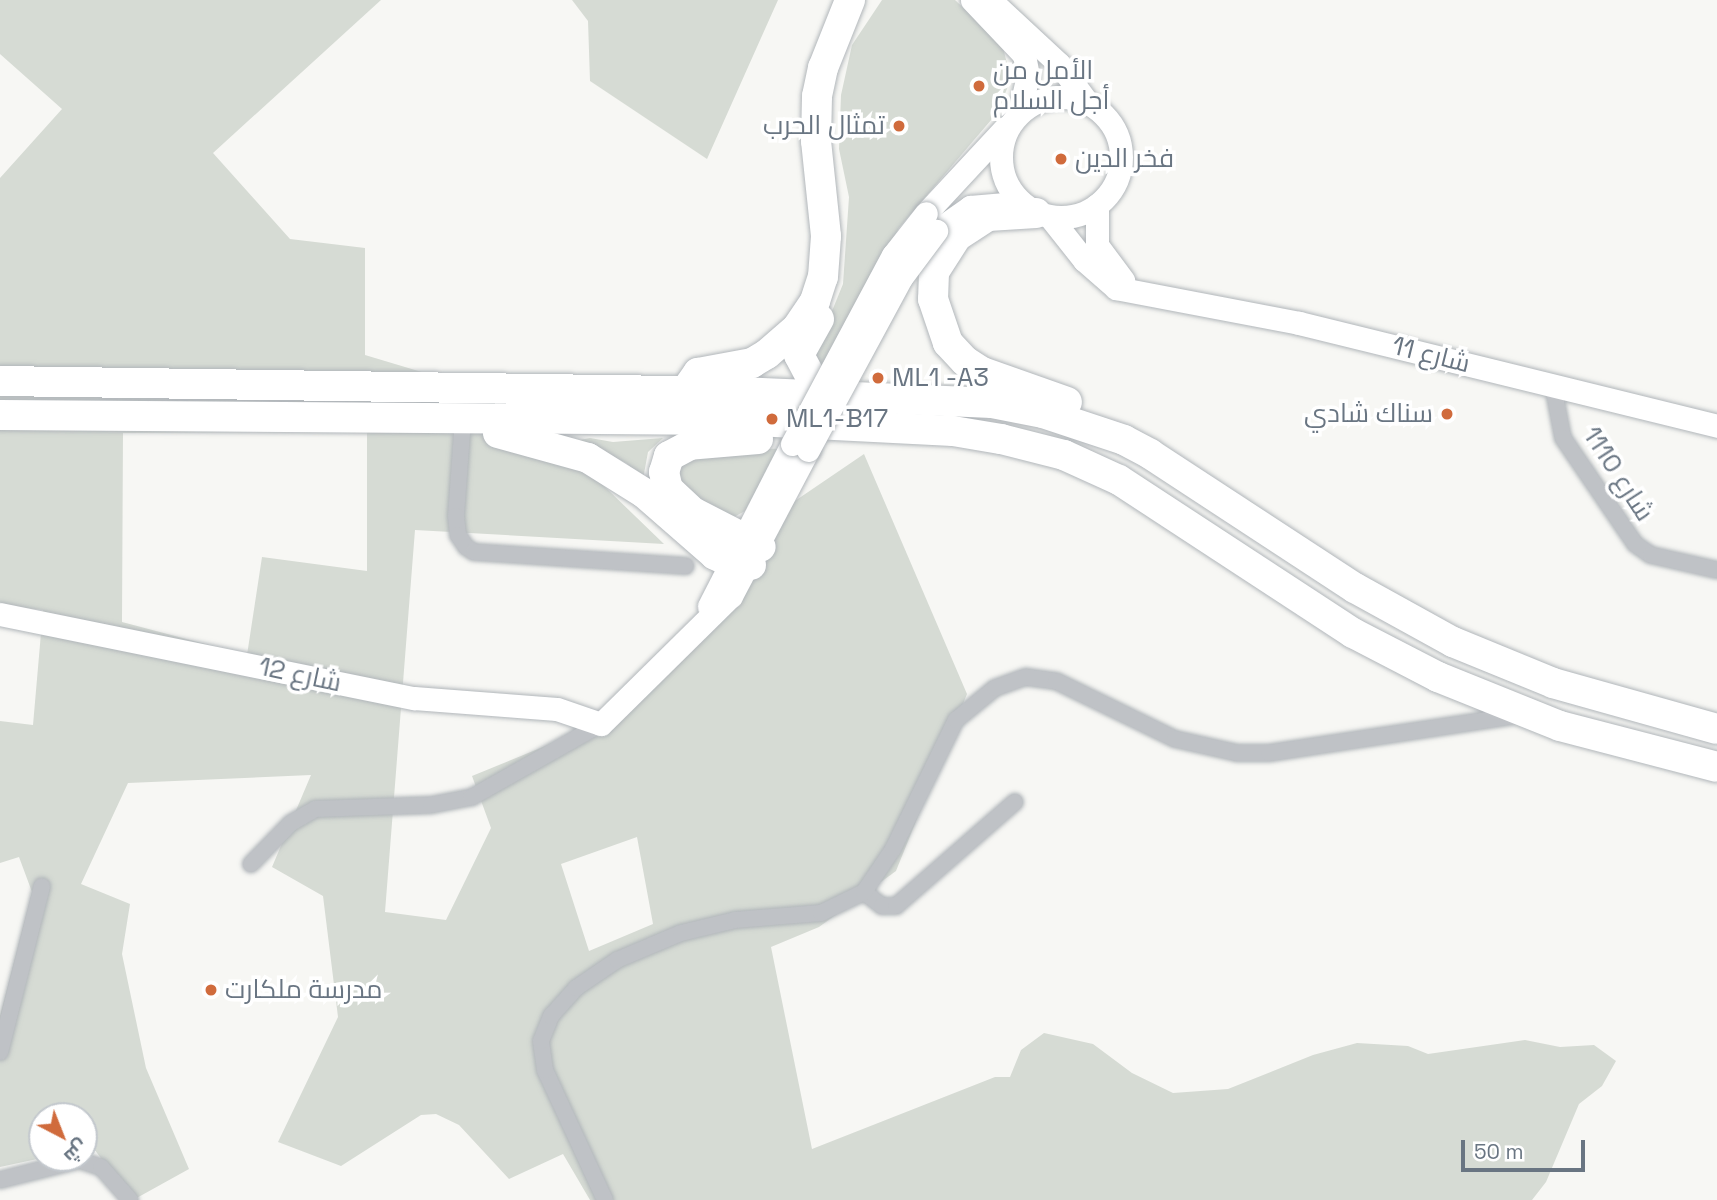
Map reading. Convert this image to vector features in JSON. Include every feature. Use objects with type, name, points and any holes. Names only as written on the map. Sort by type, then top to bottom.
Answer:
[{"type":"highway","points":[[686,390],[698,373],[752,363],[767,354],[803,321],[818,294],[826,236],[816,141],[817,96],[823,68],[850,0]]},
{"type":"highway","points":[[832,395],[812,379],[799,355],[833,289],[837,210],[828,141],[830,97],[835,71],[863,0]]},
{"type":"highway","points":[[1038,213],[988,216],[957,236],[934,272],[937,317],[948,343],[982,372],[1103,416],[1124,440]]},
{"type":"highway","points":[[0,381],[686,390],[992,403],[1054,416],[1124,440],[1355,588],[1453,642],[1564,686],[1717,729]]},
{"type":"highway","points":[[0,415],[468,421],[736,420],[886,428],[1001,439],[1088,464],[1155,502],[1353,633],[1438,677],[1525,714],[1717,767]]},
{"type":"highway","points":[[468,421],[588,458],[643,493],[705,548],[747,554]]},
{"type":"highway","points":[[747,554],[668,489],[664,472],[669,456],[704,442],[886,428]]},
{"type":"street","points":[[972,0],[1024,55],[1028,75],[1000,159],[1004,178],[1038,213]]},
{"type":"street","points":[[931,222],[976,206],[997,203],[1067,218],[1097,205],[1114,186],[1121,147],[1115,128],[1087,102],[1059,64],[990,0]]},
{"type":"street","points":[[251,864],[284,829],[315,809],[430,806],[472,797],[601,724],[686,645],[747,554],[893,255],[931,222],[1015,117],[1051,97],[1087,102]]},
{"type":"street","points":[[1097,205],[1097,245],[1104,259],[1142,295]]},
{"type":"street","name":"شارع 11","points":[[1038,213],[1098,275],[1116,288],[1299,323],[1717,426]]},
{"type":"street","name":"شارع 1110","points":[[1553,386],[1563,438],[1635,544],[1651,555],[1717,570]]},
{"type":"street","points":[[468,421],[456,527],[466,547],[474,552],[686,566]]},
{"type":"street","name":"شارع 12","points":[[0,614],[414,698],[557,709],[601,724]]},
{"type":"street","points":[[605,1200],[545,1070],[541,1041],[551,1016],[576,988],[617,960],[681,933],[735,920],[821,913],[864,892],[893,849],[956,720],[995,688],[1026,677],[1056,681],[1088,693],[1175,738],[1237,753],[1269,753],[1525,714]]},
{"type":"street","points":[[864,892],[882,906],[896,906],[1015,802]]},
{"type":"street","points":[[0,1052],[4,1016],[42,886]]},
{"type":"street","points":[[0,1180],[79,1160],[101,1167],[131,1200]]},
{"type":"shaded area","points":[[0,0],[381,0],[213,153],[290,239],[365,248],[365,355],[515,400],[664,544],[415,530],[385,912],[446,920],[491,828],[472,776],[565,738],[644,682],[789,505],[864,454],[967,694],[896,871],[819,927],[771,947],[812,1149],[995,1077],[1010,1077],[1021,1050],[1044,1033],[1093,1044],[1132,1073],[1173,1093],[1228,1089],[1313,1055],[1357,1043],[1408,1046],[1428,1054],[1525,1040],[1560,1047],[1594,1045],[1616,1061],[1602,1086],[1579,1104],[1546,1182],[1532,1200],[590,1200],[563,1154],[509,1179],[459,1125],[436,1114],[421,1115],[341,1166],[278,1142],[338,1017],[323,896],[272,867],[311,775],[128,783],[81,884],[130,904],[122,954],[146,1068],[189,1169],[133,1200],[98,1154],[98,1102],[28,1102],[28,1161],[0,1167],[0,1016],[32,892],[19,857],[0,863],[0,721],[33,725],[43,610],[0,605],[0,178],[62,109],[0,54]],"holes":[[[367,431],[367,571],[262,557],[247,655],[122,622],[123,433]],[[637,837],[653,924],[589,951],[561,864]]]},
{"type":"shaded area","points":[[572,0],[778,0],[707,159],[590,81],[588,21]]},
{"type":"shaded area","points":[[882,0],[955,0],[1002,44],[1011,79],[997,113],[899,228],[820,373],[811,350],[821,338],[843,284],[849,197],[839,149],[841,95],[852,45]]},
{"type":"shaded area","points":[[590,438],[613,442],[663,438],[648,452],[643,479],[626,463],[580,440]]},
{"type":"shaded area","points":[[716,447],[779,449],[745,511],[734,517],[724,517],[678,484],[677,462]]},
{"type":"place","name":"الأمل من أجل السلام","points":[[979,86]]},
{"type":"place","name":"تمثال الحرب","points":[[899,126]]},
{"type":"place","name":"فخر الدين","points":[[1061,159]]},
{"type":"place","name":"ML1 -A3","points":[[878,378]]},
{"type":"place","name":"سناك شادي","points":[[1447,414]]},
{"type":"place","name":"ML1-B17","points":[[772,419]]},
{"type":"place","name":"مدرسة ملكارت","points":[[211,990]]}]
